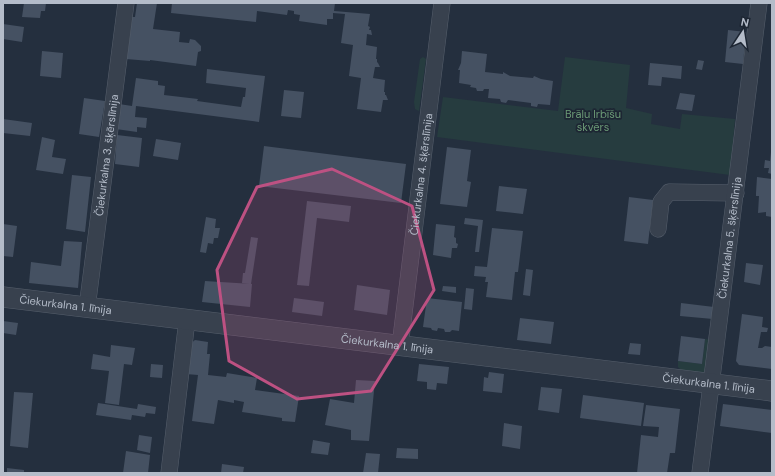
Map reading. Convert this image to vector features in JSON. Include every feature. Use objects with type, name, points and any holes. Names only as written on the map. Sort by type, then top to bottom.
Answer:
[{"type":"street","name":"Čiekurkalna 3. šķērslīnija","points":[[86,308],[126,3]]},
{"type":"street","name":"Čiekurkalna 4. šķērslīnija","points":[[400,346],[442,3]]},
{"type":"street","name":"Čiekurkalna 5. šķērslīnija","points":[[700,473],[759,3]]},
{"type":"street","points":[[658,229],[661,202],[669,192],[736,193]]},
{"type":"street","name":"Čiekurkalna 1. līnija","points":[[3,297],[772,391]]},
{"type":"street","points":[[169,473],[187,320]]},
{"type":"highlighted area","points":[[332,169],[412,206],[434,290],[371,391],[297,399],[229,361],[217,270],[257,187]]},
{"type":"green space","points":[[423,57],[426,59],[419,111],[415,109],[414,102],[420,59]]},
{"type":"green space","name":"Brāļu Irbīšu skvērs","points":[[565,57],[630,65],[626,108],[652,114],[651,124],[680,129],[682,114],[735,119],[730,175],[437,137],[443,97],[558,111]]},
{"type":"green space","points":[[705,339],[712,340],[706,371],[681,370],[678,367],[678,361],[702,364]]},
{"type":"building","points":[[24,3],[46,3],[45,11],[41,11],[40,18],[22,17]]},
{"type":"building","points":[[137,3],[157,3],[153,29],[180,32],[179,42],[189,43],[190,39],[195,40],[201,46],[201,51],[198,52],[196,66],[150,60],[126,59],[132,17],[135,17]]},
{"type":"building","points":[[172,3],[335,3],[334,11],[370,14],[368,26],[370,27],[369,30],[371,30],[372,35],[367,34],[366,45],[377,47],[376,59],[380,67],[375,67],[373,78],[385,80],[384,92],[388,100],[383,100],[381,112],[357,109],[361,78],[349,76],[353,45],[341,43],[345,14],[333,13],[333,19],[327,19],[327,25],[299,21],[300,15],[294,14],[294,11],[288,10],[287,15],[257,11],[256,22],[171,13]]},
{"type":"building","points":[[3,24],[24,27],[22,42],[3,39]]},
{"type":"building","points":[[728,30],[746,32],[743,64],[725,62]]},
{"type":"building","points":[[42,51],[63,53],[61,78],[40,76]]},
{"type":"building","points":[[462,51],[487,54],[485,72],[503,74],[503,72],[510,76],[533,78],[534,76],[553,81],[550,105],[538,104],[537,107],[531,106],[531,103],[508,100],[506,103],[501,102],[500,99],[488,98],[489,89],[477,91],[476,88],[470,87],[471,85],[459,83],[460,70],[458,70],[461,63]]},
{"type":"building","points":[[698,60],[704,61],[702,70],[696,69]]},
{"type":"building","points":[[650,63],[682,66],[681,79],[662,77],[661,86],[648,85]]},
{"type":"building","points":[[207,69],[265,76],[259,122],[136,106],[135,117],[147,118],[146,128],[137,127],[137,132],[116,129],[119,104],[132,106],[136,78],[158,81],[158,85],[165,86],[164,95],[198,99],[197,101],[241,107],[243,97],[245,97],[246,88],[206,83]]},
{"type":"building","points":[[284,90],[304,92],[301,118],[281,116]]},
{"type":"building","points":[[680,93],[695,95],[692,111],[676,109]]},
{"type":"building","points":[[84,98],[105,101],[99,137],[79,134]]},
{"type":"building","points":[[3,119],[32,123],[30,136],[3,133]]},
{"type":"building","points":[[117,135],[142,138],[139,167],[115,164]]},
{"type":"building","points":[[42,137],[55,140],[52,157],[66,159],[63,174],[36,170]]},
{"type":"building","points":[[156,139],[181,143],[178,160],[153,156]]},
{"type":"building","points":[[264,146],[406,164],[401,203],[259,186]]},
{"type":"building","points":[[447,147],[471,150],[467,181],[471,182],[467,207],[440,204]]},
{"type":"building","points":[[771,152],[772,174],[768,173],[769,168],[764,168],[765,160],[770,161]]},
{"type":"building","points":[[72,175],[91,177],[85,232],[66,229]]},
{"type":"building","points":[[757,177],[772,179],[772,217],[766,216],[766,212],[758,213],[759,196],[756,196]]},
{"type":"building","points":[[499,186],[527,189],[523,214],[496,211]]},
{"type":"building","points":[[629,197],[653,200],[648,244],[624,241]]},
{"type":"building","points":[[307,201],[351,206],[349,222],[317,218],[309,286],[297,285]]},
{"type":"building","points":[[206,217],[216,219],[215,228],[220,228],[218,238],[214,238],[213,244],[208,243],[206,253],[200,252]]},
{"type":"building","points":[[465,218],[483,220],[479,252],[475,252],[478,226],[464,224]]},
{"type":"building","points":[[3,224],[17,226],[13,257],[3,256]]},
{"type":"building","points":[[436,224],[455,226],[454,237],[456,238],[456,243],[458,244],[457,248],[452,248],[451,258],[433,255]]},
{"type":"building","points":[[492,228],[523,231],[518,272],[515,272],[512,300],[486,297],[488,282],[485,282],[486,277],[474,276],[475,266],[487,267]]},
{"type":"building","points":[[251,237],[258,238],[251,284],[242,283]]},
{"type":"building","points":[[64,241],[82,242],[78,288],[29,283],[31,262],[61,266]]},
{"type":"building","points":[[746,263],[763,265],[760,285],[744,282]]},
{"type":"building","points":[[526,269],[533,270],[530,296],[523,295]]},
{"type":"building","points":[[205,281],[252,284],[250,307],[202,302]]},
{"type":"building","points":[[357,285],[390,290],[387,315],[354,310]]},
{"type":"building","points":[[443,286],[456,287],[456,293],[442,291]]},
{"type":"building","points":[[466,288],[474,289],[472,310],[464,309]]},
{"type":"building","points":[[294,298],[324,302],[322,316],[292,312]]},
{"type":"building","points":[[427,298],[462,302],[459,331],[452,330],[450,332],[445,332],[444,329],[438,328],[437,331],[432,330],[431,328],[423,327]]},
{"type":"building","points":[[681,303],[714,307],[713,319],[680,316]]},
{"type":"building","points":[[742,314],[763,317],[762,327],[768,328],[767,332],[761,332],[758,348],[765,346],[772,347],[772,369],[739,365],[736,361]]},
{"type":"building","points":[[520,318],[554,322],[551,344],[517,340]]},
{"type":"building","points":[[3,321],[18,323],[16,335],[3,333]]},
{"type":"building","points":[[681,336],[705,339],[702,364],[678,361]]},
{"type":"building","points":[[195,340],[208,342],[207,354],[210,354],[208,375],[226,377],[227,373],[257,378],[255,390],[299,396],[295,422],[282,421],[282,418],[242,412],[244,402],[234,400],[234,403],[218,400],[214,424],[192,421],[198,375],[186,374],[190,344]]},
{"type":"building","points":[[630,343],[641,344],[640,355],[628,354]]},
{"type":"building","points":[[111,345],[135,348],[132,365],[124,364],[119,405],[105,403],[109,371],[91,369],[93,354],[110,357]]},
{"type":"building","points":[[151,364],[163,365],[162,378],[150,377]]},
{"type":"building","points":[[419,364],[449,367],[447,384],[437,383],[436,390],[427,389],[427,382],[417,381]]},
{"type":"building","points":[[489,372],[504,374],[502,393],[483,391],[484,377],[488,378]]},
{"type":"building","points":[[356,380],[375,381],[369,441],[351,440],[351,430],[325,425],[330,399],[354,403]]},
{"type":"building","points":[[541,387],[562,389],[559,413],[538,410]]},
{"type":"building","points":[[14,392],[33,393],[28,448],[10,446]]},
{"type":"building","points":[[583,395],[644,403],[641,426],[580,418]]},
{"type":"building","points":[[98,403],[137,409],[138,404],[156,407],[155,414],[146,413],[145,417],[132,415],[131,420],[96,415]]},
{"type":"building","points":[[723,404],[772,410],[772,433],[720,426]]},
{"type":"building","points":[[646,405],[680,409],[675,453],[670,453],[667,473],[637,473],[641,435],[658,437],[659,427],[643,426]]},
{"type":"building","points":[[504,423],[522,426],[520,449],[502,446]]},
{"type":"building","points":[[139,435],[152,437],[150,453],[137,450]]},
{"type":"building","points":[[313,440],[330,443],[328,455],[311,453]]},
{"type":"building","points":[[397,448],[418,449],[418,459],[396,458]]},
{"type":"building","points":[[126,451],[150,455],[148,473],[123,473]]},
{"type":"building","points":[[366,453],[380,454],[378,473],[363,473]]},
{"type":"building","points":[[222,464],[244,467],[243,473],[221,473]]},
{"type":"building","points":[[7,468],[24,470],[24,473],[7,472]]}]
